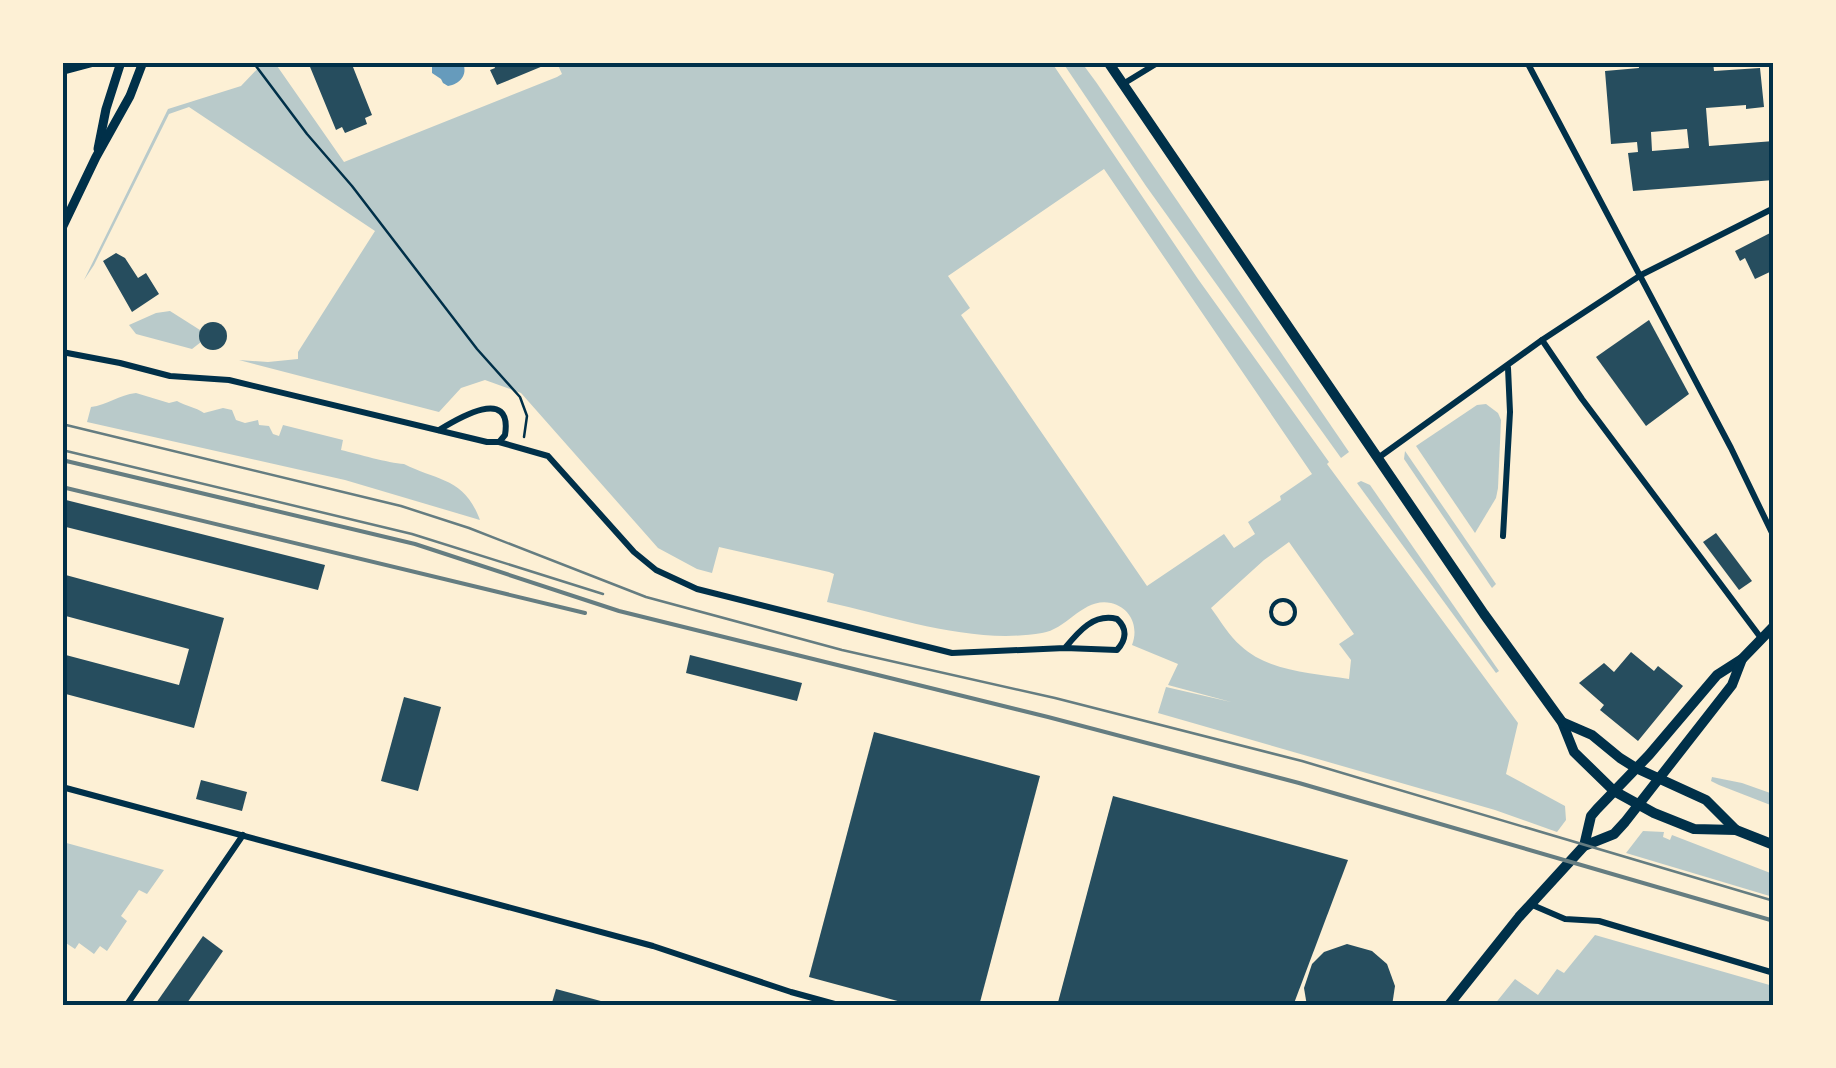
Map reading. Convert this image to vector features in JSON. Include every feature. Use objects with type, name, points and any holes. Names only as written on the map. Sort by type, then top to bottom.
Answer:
[{"type":"main road","points":[[62,70],[92,62]]},
{"type":"main road","points":[[1108,62],[1484,614],[1562,722],[1574,752],[1614,790],[1638,806],[1694,829],[1736,830],[1774,845]]},
{"type":"main road","points":[[1584,846],[1591,816],[1717,674],[1742,659],[1774,626]]},
{"type":"main road","points":[[1448,1006],[1530,904],[1584,846],[1617,831],[1732,685],[1742,659]]},
{"type":"main road","points":[[1562,722],[1592,735],[1636,768],[1706,800],[1736,830]]},
{"type":"street","points":[[96,157],[121,62]]},
{"type":"street","points":[[62,228],[146,62]]},
{"type":"street","points":[[1123,84],[1159,62]]},
{"type":"street","points":[[1527,62],[1732,448],[1774,538]]},
{"type":"street","points":[[1378,458],[1542,340],[1641,275],[1774,208]]},
{"type":"street","points":[[1542,340],[1582,400],[1761,638]]},
{"type":"street","points":[[62,352],[170,376],[230,380],[548,456],[634,552],[656,570],[685,585],[724,597],[952,653],[1117,650],[1125,639],[1125,630],[1117,619],[1100,618],[1065,648]]},
{"type":"street","points":[[1503,536],[1510,412],[1508,366]]},
{"type":"street","points":[[439,430],[466,414],[486,408],[500,413],[506,423],[506,435],[498,442]]},
{"type":"street","points":[[62,788],[666,949],[842,1006]]},
{"type":"street","points":[[126,1006],[243,835]]},
{"type":"street","points":[[1530,904],[1565,918],[1599,921],[1774,973]]},
{"type":"lane","points":[[1280,600],[1289,601],[1295,608],[1294,618],[1286,623],[1277,622],[1272,615],[1272,606],[1280,600]]},
{"type":"path","points":[[253,62],[477,349],[520,397],[527,416],[521,448]]},
{"type":"shaded area","points":[[263,63],[275,63],[344,162],[557,77],[562,74],[557,63],[1052,63],[1327,464],[1518,723],[1506,774],[1565,806],[1566,820],[1557,832],[1495,810],[1158,713],[1166,687],[1231,702],[1168,685],[1178,664],[1132,645],[1132,619],[1124,609],[1111,603],[1092,605],[1042,633],[988,635],[934,628],[827,602],[834,574],[719,547],[712,573],[697,569],[658,548],[521,393],[485,380],[461,388],[439,412],[239,360],[298,359],[298,352],[375,231],[189,107],[169,114],[84,280],[168,109],[241,86]],"holes":[[[1104,169],[1312,474],[1248,522],[1255,534],[1234,548],[1224,534],[1147,586],[961,315],[970,308],[948,276]],[[1289,542],[1354,634],[1339,644],[1351,660],[1349,679],[1292,670],[1252,655],[1211,608]]]},
{"type":"shaded area","points":[[1063,63],[1082,63],[1096,82],[1349,452],[1341,458],[1146,186]]},
{"type":"shaded area","points":[[170,311],[200,330],[201,342],[192,349],[136,334],[129,325]]},
{"type":"shaded area","points":[[136,393],[169,403],[177,401],[204,413],[232,410],[236,420],[258,420],[259,425],[269,426],[279,436],[283,425],[343,440],[341,450],[404,464],[448,482],[466,496],[480,520],[345,480],[87,422],[91,407]]},
{"type":"shaded area","points":[[1486,404],[1501,420],[1498,488],[1475,533],[1416,446],[1477,405]]},
{"type":"shaded area","points":[[1405,451],[1496,584],[1492,588],[1404,459]]},
{"type":"shaded area","points":[[1357,483],[1370,485],[1499,671],[1496,673]]},
{"type":"shaded area","points":[[1712,777],[1773,794],[1773,806],[1719,785],[1711,781]]},
{"type":"shaded area","points":[[1643,831],[1664,832],[1663,837],[1670,840],[1672,835],[1773,874],[1773,897],[1626,853]]},
{"type":"shaded area","points":[[63,842],[164,870],[147,894],[139,890],[121,916],[127,921],[107,951],[100,946],[94,954],[79,943],[75,949],[63,941]]},
{"type":"shaded area","points":[[1595,935],[1773,986],[1773,1005],[1494,1005],[1515,979],[1538,995],[1557,969],[1564,973]]},
{"type":"water","points":[[437,63],[463,63],[464,75],[448,86],[432,73]]},
{"type":"building","points":[[308,62],[351,62],[372,115],[365,118],[367,124],[345,133],[342,127],[336,130]]},
{"type":"building","points":[[493,62],[542,62],[543,66],[497,85],[490,70],[495,68]]},
{"type":"building","points":[[1638,62],[1713,62],[1714,71],[1760,68],[1764,107],[1706,108],[1709,146],[1774,141],[1774,180],[1633,191],[1628,153],[1638,152],[1637,142],[1611,144],[1605,71],[1639,68]],"holes":[[[1687,129],[1689,148],[1652,151],[1651,132]]]},
{"type":"building","points":[[1774,231],[1774,270],[1755,279],[1745,258],[1740,261],[1735,251]]},
{"type":"building","points":[[116,253],[125,258],[138,278],[146,273],[159,294],[132,312],[103,261]]},
{"type":"building","points":[[1649,320],[1689,394],[1646,426],[1596,357]]},
{"type":"building","points":[[213,322],[223,326],[227,336],[223,346],[213,350],[203,346],[199,336],[203,326]]},
{"type":"building","points":[[62,499],[325,565],[318,590],[62,526]]},
{"type":"building","points":[[1716,533],[1752,581],[1739,590],[1703,542]]},
{"type":"building","points":[[62,574],[224,618],[194,728],[62,693],[62,654],[179,685],[189,649],[62,615]]},
{"type":"building","points":[[1631,652],[1654,671],[1658,666],[1683,686],[1638,741],[1600,710],[1604,705],[1579,683],[1604,663],[1614,672]]},
{"type":"building","points":[[690,655],[802,683],[797,701],[686,673]]},
{"type":"building","points":[[404,697],[441,707],[418,791],[381,781]]},
{"type":"building","points":[[874,732],[1040,776],[979,1006],[916,1006],[809,977]]},
{"type":"building","points":[[201,780],[247,792],[242,811],[196,799]]},
{"type":"building","points":[[1113,796],[1348,860],[1293,1006],[1057,1006]]},
{"type":"building","points":[[203,936],[223,951],[185,1006],[154,1006]]},
{"type":"building","points":[[1347,944],[1372,951],[1387,964],[1395,986],[1392,1006],[1307,1006],[1304,988],[1312,964],[1324,952]]},
{"type":"building","points":[[556,989],[612,1004],[612,1006],[551,1006]]},
{"type":"tram line","points":[[62,424],[401,506],[469,528],[646,597],[842,650],[1055,698],[1302,761],[1774,901]]},
{"type":"tram line","points":[[62,450],[412,534],[603,594]]},
{"type":"railway","points":[[62,460],[415,544],[619,611],[1299,783],[1774,921]]},
{"type":"railway","points":[[62,487],[585,613]]}]
